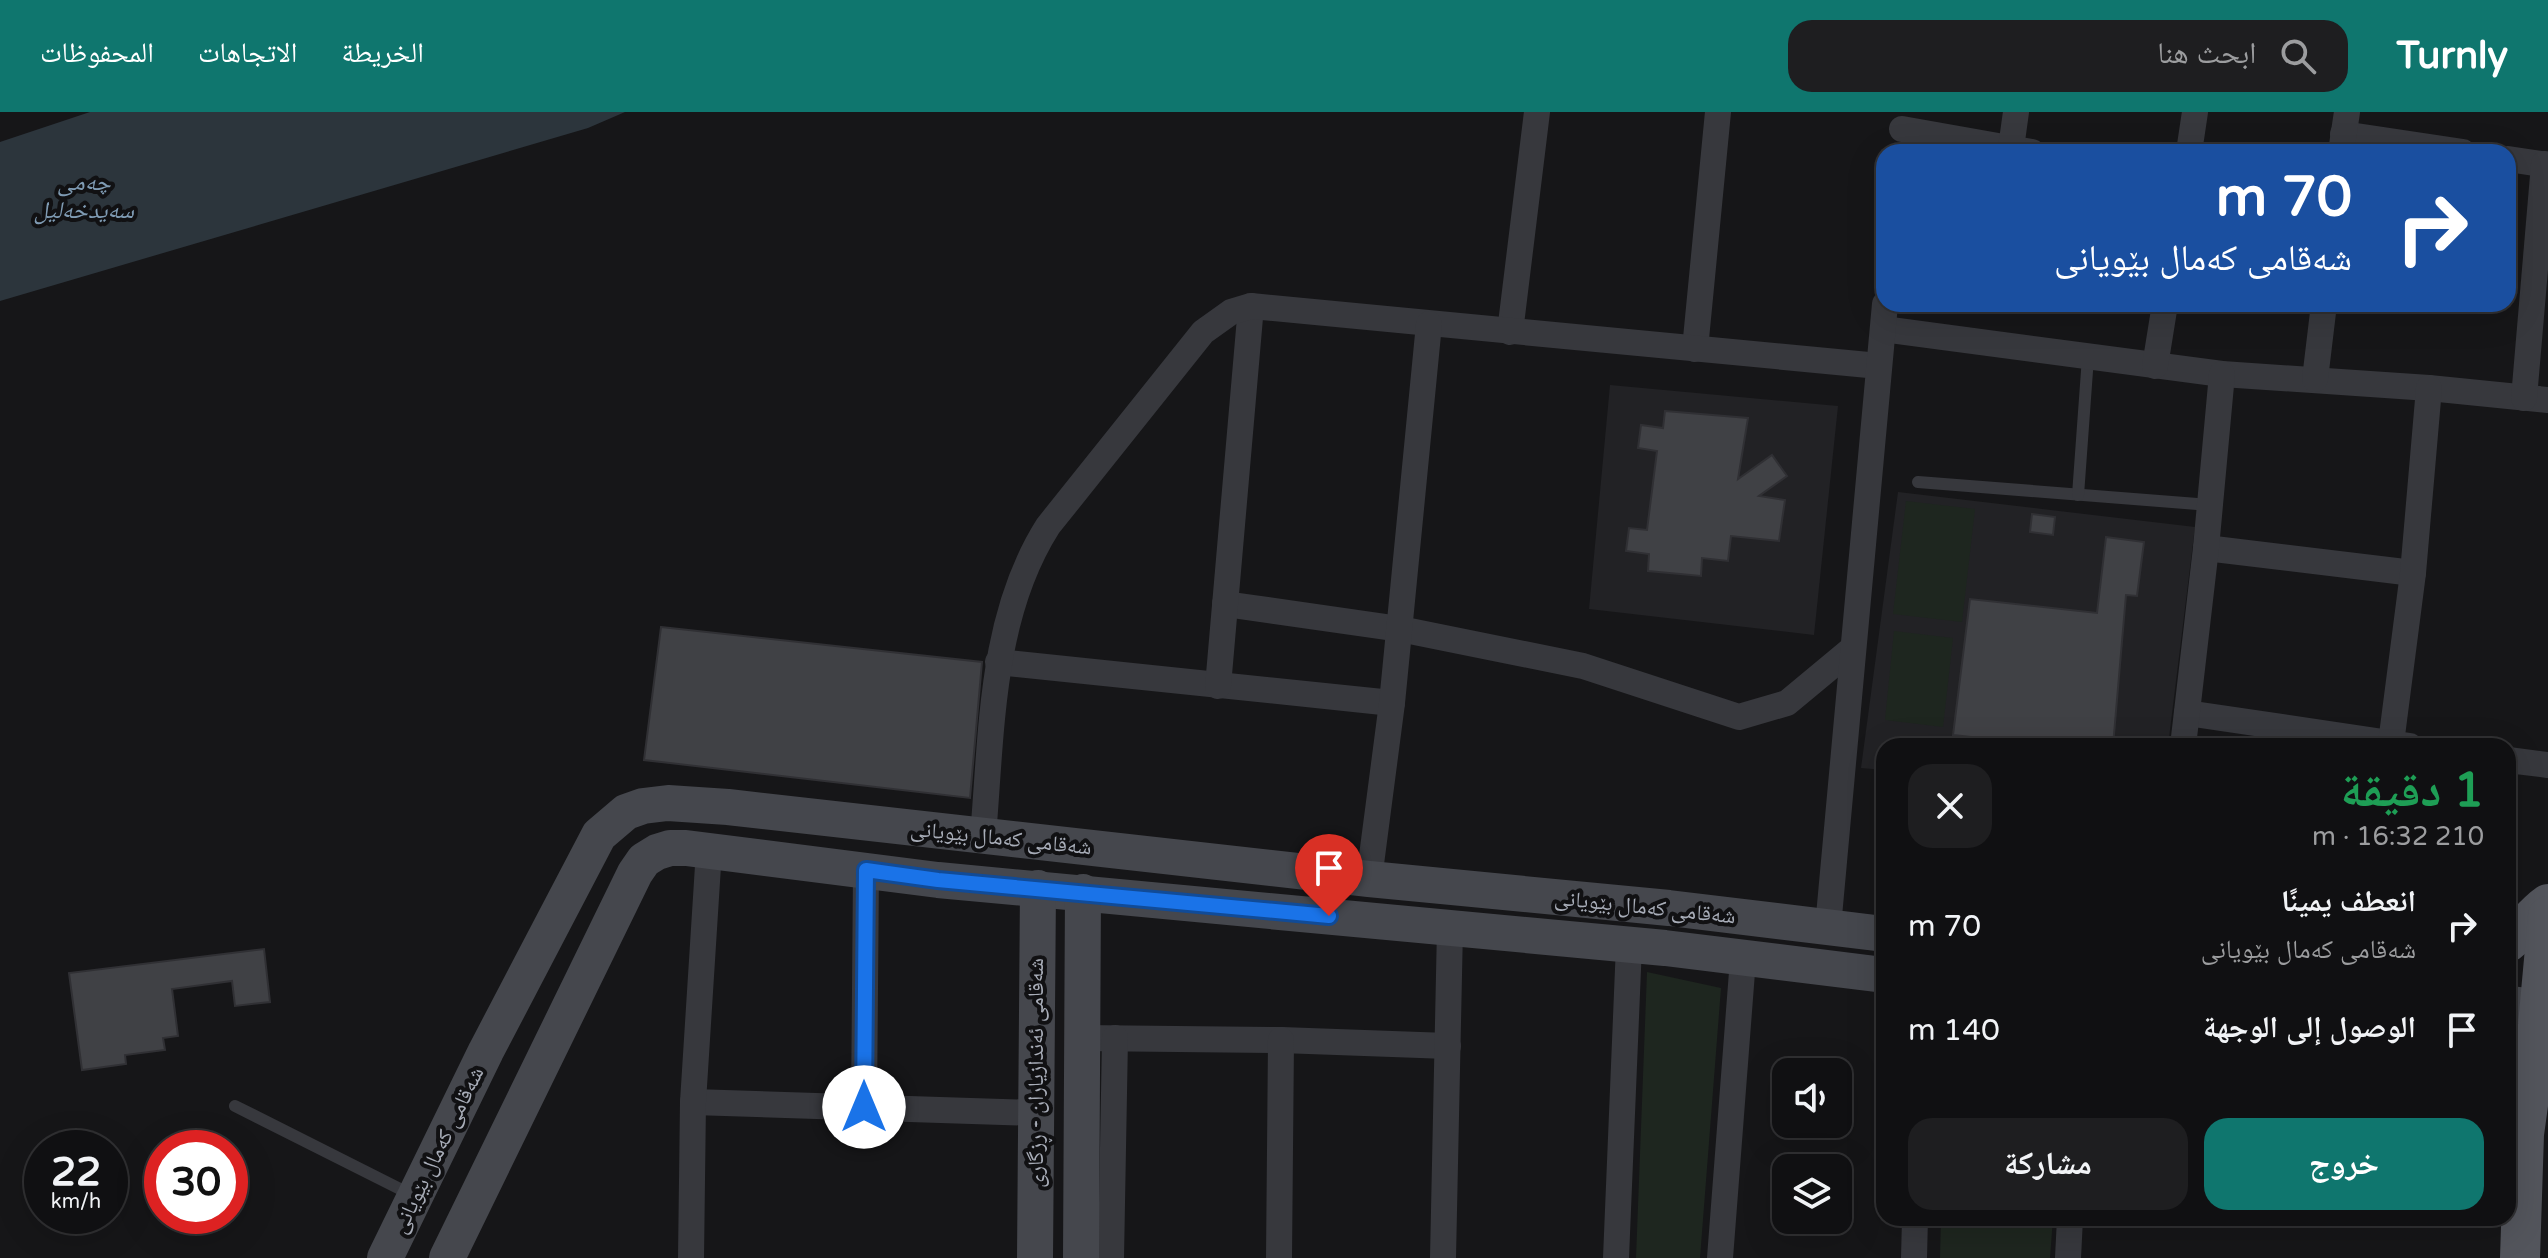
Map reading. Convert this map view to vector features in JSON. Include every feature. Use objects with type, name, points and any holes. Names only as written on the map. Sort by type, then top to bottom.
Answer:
[{"type":"main road","name":"شەقامی کەمال بێویانی","points":[[385,1258],[584,861],[607,827],[626,812],[653,804],[686,803],[1876,933]]},
{"type":"main road","points":[[938,880],[930,863],[933,846],[942,832]]},
{"type":"main road","name":"شەقامی کەمال بێویانی","points":[[447,1258],[639,866],[663,849],[709,850],[938,880],[1665,948],[1876,974]]},
{"type":"main road","name":"شەقامی ئەندازیاران - ڕزگاری","points":[[1035,1258],[1038,888]]},
{"type":"main road","name":"شەقامی ئەندازیاران - ڕزگاری","points":[[1081,1258],[1099,1038],[1083,892]]},
{"type":"main road","points":[[2516,935],[2548,904]]},
{"type":"main road","points":[[1665,948],[1674,937],[1675,921],[1669,908]]},
{"type":"main road","points":[[2520,1258],[2532,1006],[2544,964],[2548,916]]},
{"type":"main road","points":[[2516,1124],[2524,1142]]},
{"type":"street","points":[[1510,332],[1537,112]]},
{"type":"street","points":[[1695,349],[1718,112]]},
{"type":"street","points":[[2016,112],[2021,144]]},
{"type":"street","points":[[2190,144],[2195,112]]},
{"type":"street","points":[[1901,131],[1984,144]]},
{"type":"street","points":[[2344,133],[2413,144]]},
{"type":"street","points":[[1828,927],[1884,317],[2088,357],[2155,366],[2536,399],[2546,165],[2516,160]]},
{"type":"street","points":[[983,836],[998,662],[1023,573],[1048,526],[1203,332],[1231,312],[1251,306],[1879,366]]},
{"type":"street","points":[[1218,686],[1251,306]]},
{"type":"street","points":[[2155,366],[2164,312]]},
{"type":"street","points":[[2315,379],[2323,312]]},
{"type":"street","points":[[1369,879],[1400,629],[1429,324]]},
{"type":"street","points":[[2184,738],[2222,374]]},
{"type":"street","points":[[2401,738],[2429,388]]},
{"type":"street","points":[[2206,548],[2413,573]]},
{"type":"street","points":[[1225,604],[1400,629],[1583,666],[1739,717],[1787,703],[1852,649]]},
{"type":"street","points":[[998,662],[1392,703]]},
{"type":"street","points":[[2187,713],[2353,738]]},
{"type":"street","points":[[2516,761],[2548,765]]},
{"type":"street","points":[[691,1258],[693,1102],[709,850]]},
{"type":"street","points":[[864,1107],[866,870]]},
{"type":"street","points":[[1443,1258],[1450,928]]},
{"type":"street","points":[[1616,1258],[1629,945]]},
{"type":"street","points":[[1720,1258],[1743,959]]},
{"type":"street","points":[[1111,1258],[1099,1038],[1448,1046]]},
{"type":"street","points":[[1279,1258],[1281,1040]]},
{"type":"street","points":[[693,1102],[1036,1113]]},
{"type":"street","points":[[1914,1258],[1915,1226]]},
{"type":"street","points":[[2068,1258],[2070,1226]]},
{"type":"lane","points":[[2078,495],[2088,357]]},
{"type":"lane","points":[[1918,482],[2210,505]]},
{"type":"lane","points":[[235,1106],[415,1196]]},
{"type":"shaded area","points":[[1610,385],[1838,406],[1814,635],[1589,609]]},
{"type":"shaded area","points":[[1898,492],[2195,527],[2169,738],[1876,738],[1876,769],[1861,768]]},
{"type":"shaded area","points":[[1906,501],[1975,509],[1962,622],[1893,614]]},
{"type":"shaded area","points":[[1894,631],[1953,638],[1943,727],[1885,720]]},
{"type":"shaded area","points":[[1647,972],[1721,988],[1700,1258],[1636,1258]]},
{"type":"shaded area","points":[[1941,1226],[2052,1226],[2050,1258],[1940,1258]]},
{"type":"water","name":"چەمی سەیدخەلیل","points":[[90,112],[625,112],[588,128],[0,301],[0,142]]},
{"type":"building","points":[[1665,411],[1748,418],[1738,479],[1772,455],[1787,476],[1759,496],[1785,500],[1779,541],[1731,536],[1728,561],[1702,558],[1701,576],[1648,571],[1649,554],[1626,551],[1629,528],[1647,530],[1657,451],[1638,448],[1641,425],[1663,428]]},
{"type":"building","points":[[2032,514],[2055,517],[2053,535],[2030,532]]},
{"type":"building","points":[[2106,537],[2144,542],[2137,596],[2126,595],[2114,738],[1981,738],[1953,735],[1970,599],[2097,613]]},
{"type":"building","points":[[661,627],[982,662],[970,798],[644,760]]},
{"type":"building","points":[[264,949],[270,1002],[235,1006],[232,981],[172,989],[178,1036],[163,1038],[165,1050],[125,1055],[126,1064],[82,1070],[69,973]]},
{"type":"route","points":[[864,1107],[866,870],[938,880],[1329,916]]}]
